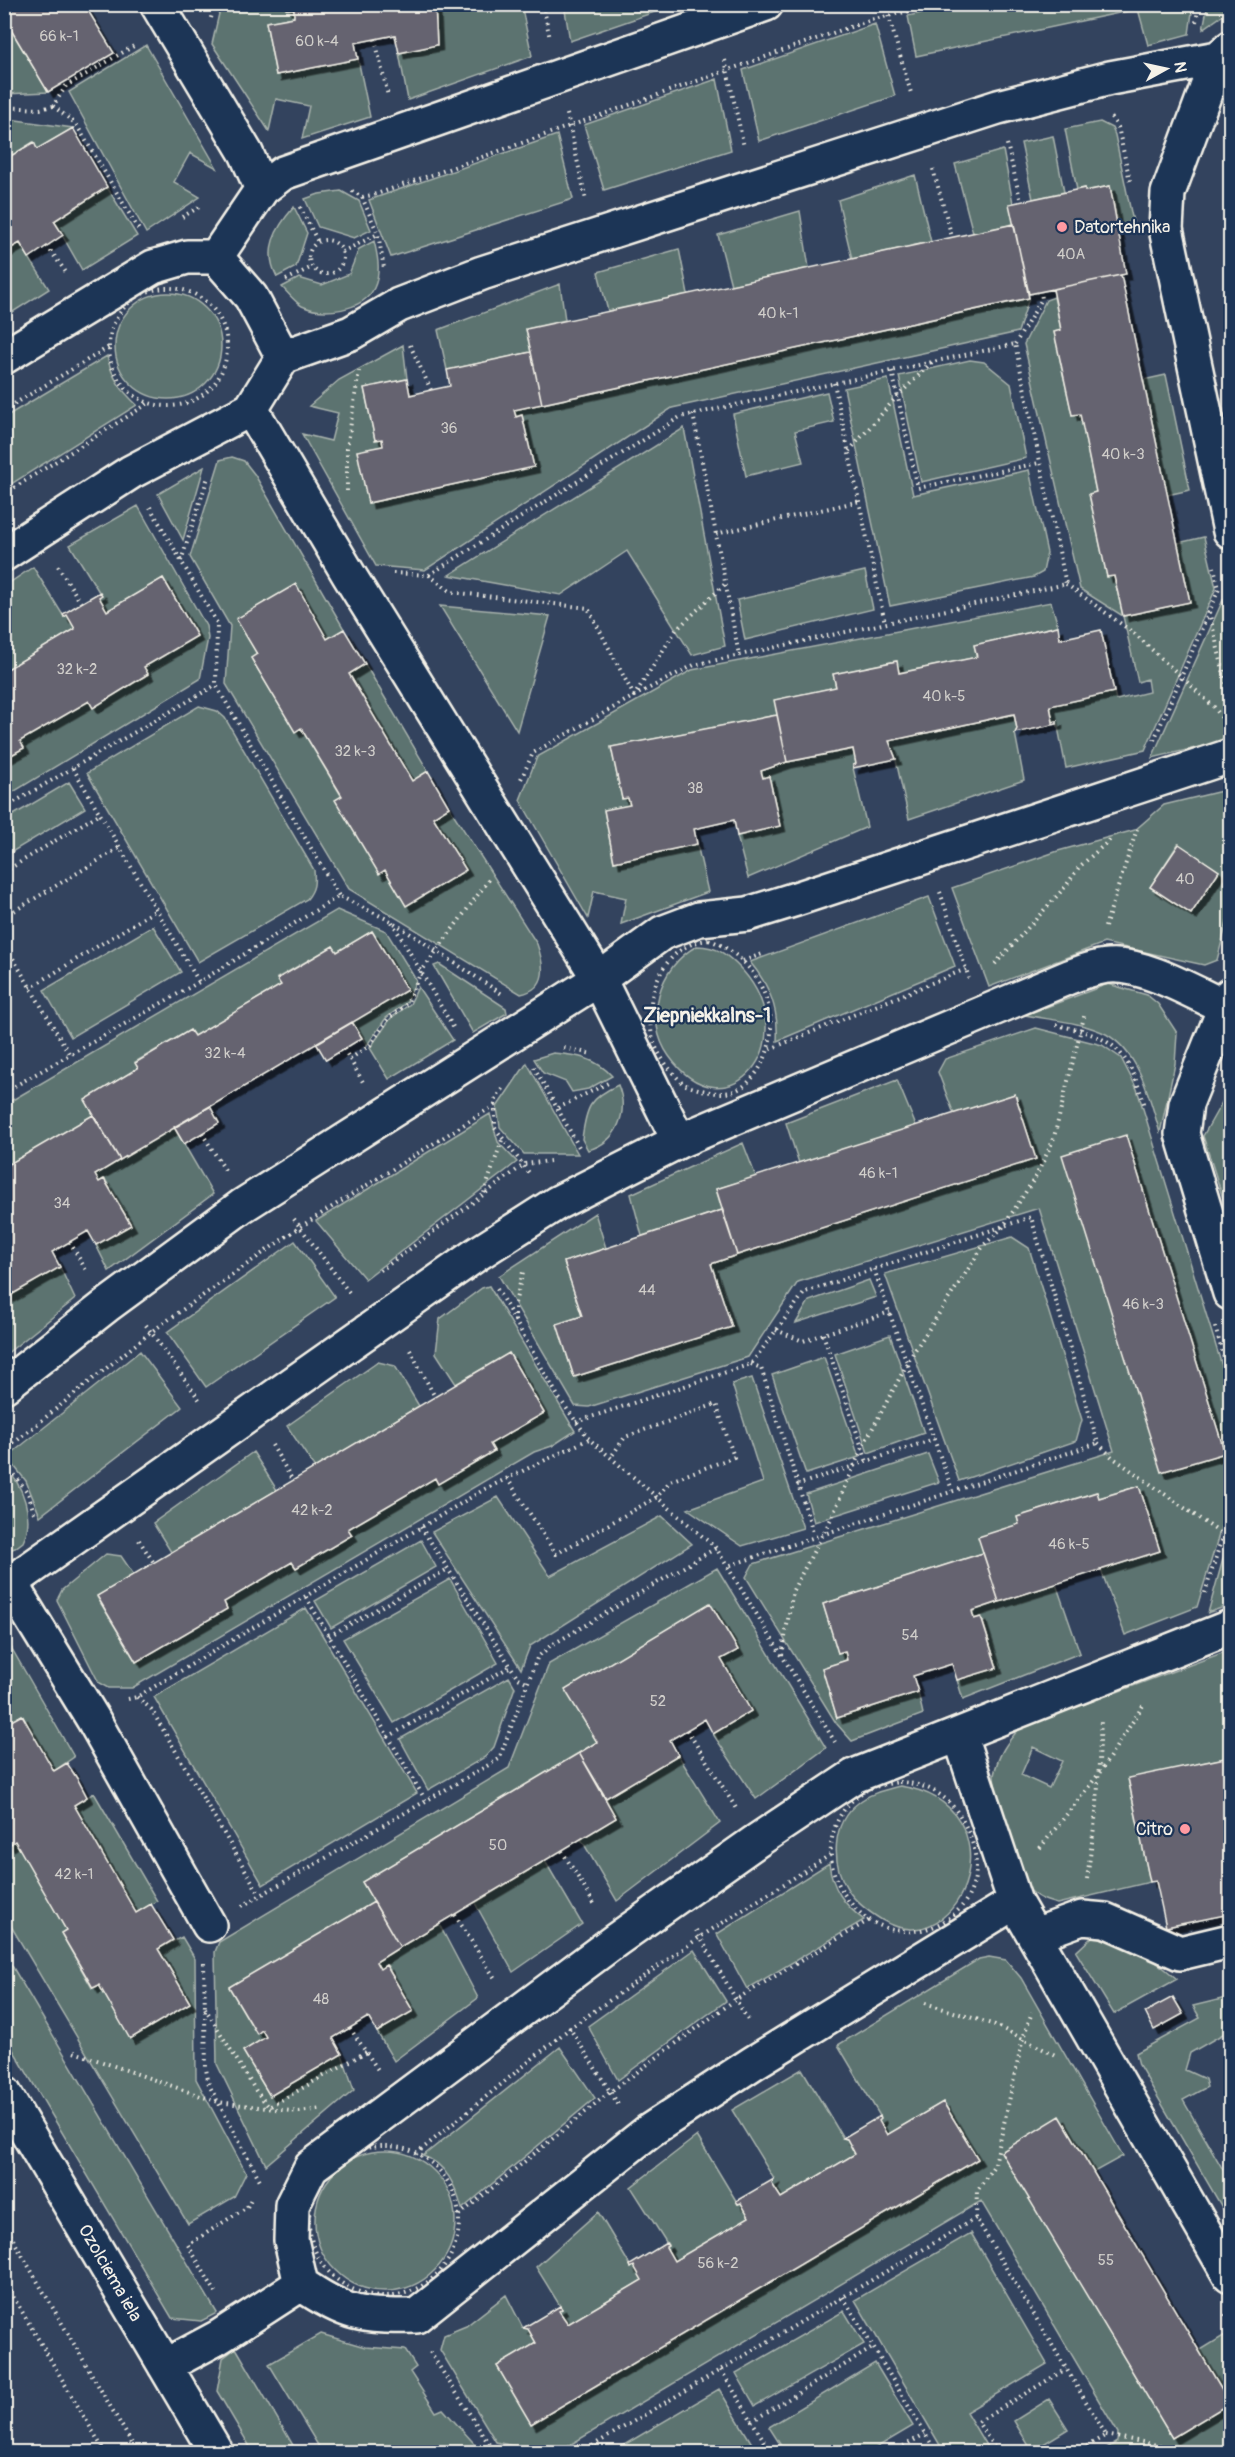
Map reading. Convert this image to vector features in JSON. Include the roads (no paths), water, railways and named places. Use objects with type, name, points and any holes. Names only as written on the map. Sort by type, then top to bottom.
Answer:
[{"type":"street","points":[[157,4],[246,153],[262,189]]},
{"type":"street","points":[[216,257],[262,189],[283,173],[766,4]]},
{"type":"street","points":[[4,554],[131,472],[251,409],[283,357],[351,333],[399,305],[594,237],[998,107],[1110,78],[1224,53]]},
{"type":"street","points":[[1224,53],[1168,193],[1166,230],[1230,531]]},
{"type":"street","points":[[4,357],[154,278],[187,256],[216,257],[251,297],[283,357]]},
{"type":"street","points":[[251,409],[348,575],[599,979],[679,1141]]},
{"type":"street","points":[[4,1386],[123,1293],[465,1047],[525,1036],[662,933],[699,919],[757,911],[1230,756]]},
{"type":"street","points":[[209,1926],[93,1719],[7,1582],[477,1254],[548,1208],[592,1170],[679,1141],[977,1002],[1096,968],[1127,966],[1228,1001],[1186,1104],[1182,1134],[1230,1293]]},
{"type":"street","points":[[1012,1892],[640,2137],[416,2316],[370,2317],[330,2304],[301,2284],[291,2240],[311,2167],[616,1940],[755,1842],[854,1776],[960,1736],[1230,1627]]},
{"type":"street","points":[[960,1736],[1012,1892],[1230,2276]]},
{"type":"street","points":[[1035,1935],[1082,1918],[1105,1920],[1180,1953],[1230,1941]]},
{"type":"street","name":"Ozolciema iela","points":[[4,2093],[216,2452]]},
{"type":"street","points":[[165,2366],[219,2337],[301,2284]]},
{"type":"place","name":"Datortehnika","points":[[1062,227]]},
{"type":"place","name":"Citro","points":[[1185,1829]]},
{"type":"district","name":"Ziepniekkalns-1","points":[[707,1015]]}]
